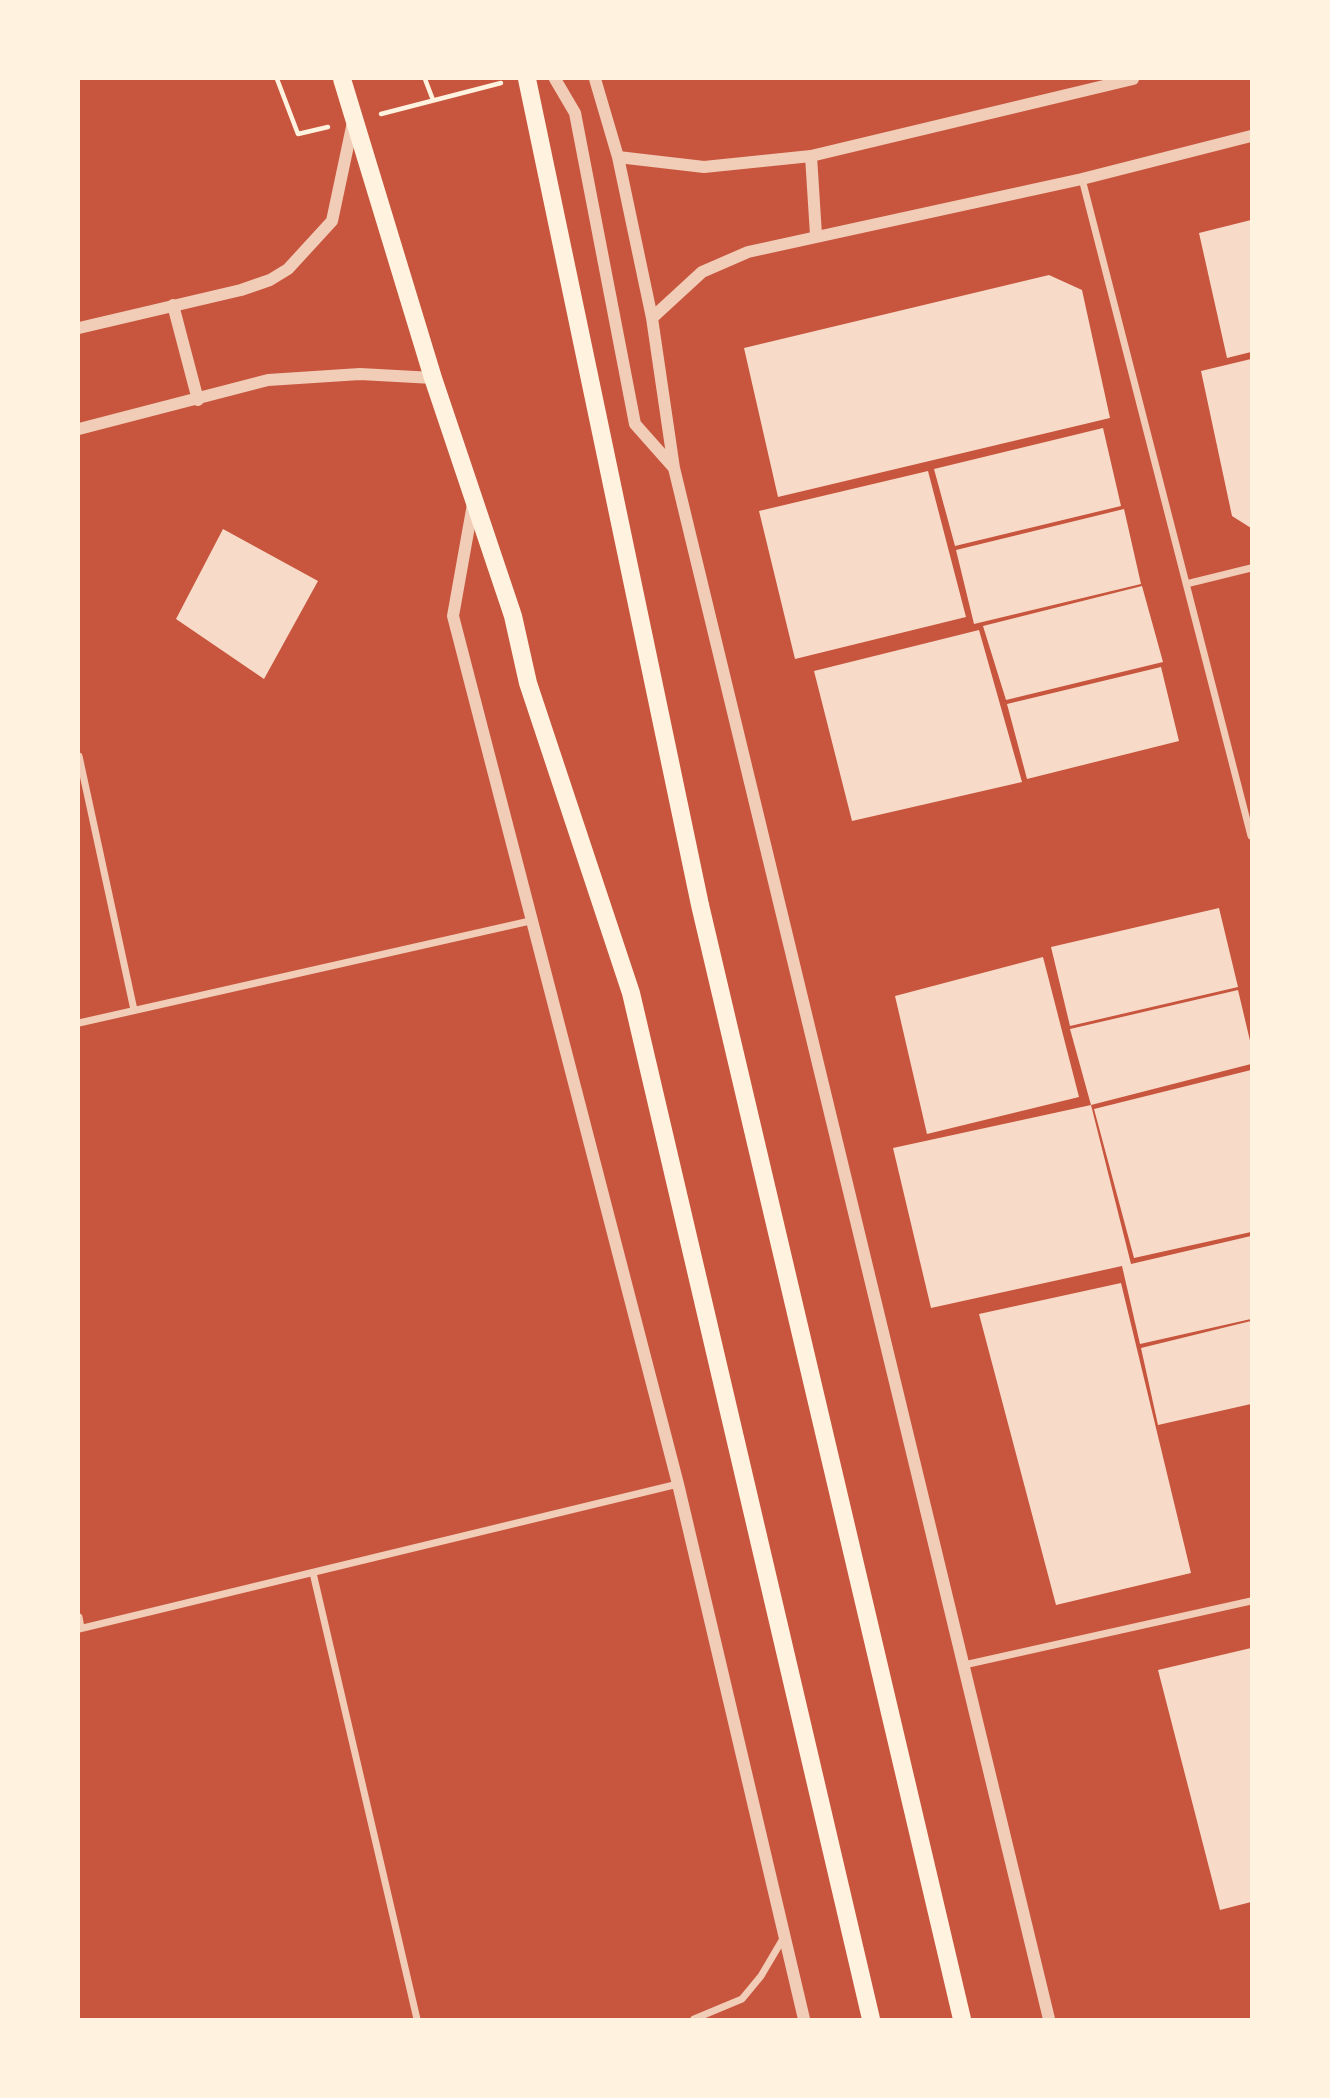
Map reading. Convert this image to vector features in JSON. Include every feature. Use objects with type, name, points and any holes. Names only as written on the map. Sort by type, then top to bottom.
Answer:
[{"type":"main road","points":[[342,79],[346,123],[513,616],[528,683],[631,993],[871,2019]]},
{"type":"main road","points":[[519,80],[700,905],[961,2019]]},
{"type":"street","points":[[555,79],[575,113],[635,424],[674,468]]},
{"type":"street","points":[[595,79],[618,158],[652,318],[674,468],[1049,2019]]},
{"type":"street","points":[[618,158],[704,167],[811,156],[1133,79]]},
{"type":"street","points":[[79,328],[270,280],[288,269],[332,221],[346,123]]},
{"type":"street","points":[[652,318],[702,272],[748,252],[1082,179],[1251,136]]},
{"type":"street","points":[[811,156],[817,235]]},
{"type":"street","points":[[1082,179],[1251,836]]},
{"type":"street","points":[[173,305],[198,400]]},
{"type":"street","points":[[79,429],[268,380],[360,374],[433,378]]},
{"type":"street","points":[[474,500],[453,616],[678,1484],[804,2019]]},
{"type":"street","points":[[1186,584],[1251,568]]},
{"type":"street","points":[[79,756],[134,1010]]},
{"type":"street","points":[[79,1023],[530,921]]},
{"type":"street","points":[[79,1617],[80,1629],[678,1484]]},
{"type":"street","points":[[313,1573],[417,2019]]},
{"type":"street","points":[[964,1665],[1251,1601]]},
{"type":"street","points":[[694,2019],[742,1999],[761,1976],[784,1936]]},
{"type":"path","points":[[277,79],[298,134],[346,123]]},
{"type":"path","points":[[425,79],[433,100]]},
{"type":"path","points":[[379,114],[519,80]]},
{"type":"building","points":[[1251,220],[1251,352],[1227,358],[1199,233]]},
{"type":"building","points":[[1049,275],[1082,290],[1110,418],[778,497],[744,348]]},
{"type":"building","points":[[1251,359],[1251,528],[1232,516],[1201,371]]},
{"type":"building","points":[[1103,428],[1121,506],[955,546],[934,469]]},
{"type":"building","points":[[928,471],[966,617],[795,659],[759,511]]},
{"type":"building","points":[[1124,509],[1141,584],[974,624],[956,550]]},
{"type":"building","points":[[223,529],[318,581],[264,679],[176,619]]},
{"type":"building","points":[[1142,586],[1163,662],[1006,700],[983,626]]},
{"type":"building","points":[[979,630],[1022,782],[852,821],[814,671]]},
{"type":"building","points":[[1161,667],[1179,741],[1027,779],[1007,704]]},
{"type":"building","points":[[1219,908],[1238,987],[1070,1026],[1051,947]]},
{"type":"building","points":[[1043,957],[1079,1097],[927,1134],[895,996]]},
{"type":"building","points":[[1238,990],[1251,1045],[1251,1064],[1091,1105],[1070,1029]]},
{"type":"building","points":[[1251,1070],[1251,1232],[1134,1258],[1094,1109]]},
{"type":"building","points":[[1091,1105],[1131,1264],[1251,1236],[1251,1319],[1140,1344],[1122,1266],[931,1308],[893,1148]]},
{"type":"building","points":[[1121,1283],[1191,1573],[1056,1605],[979,1314]]},
{"type":"building","points":[[1251,1321],[1251,1404],[1158,1425],[1141,1348]]},
{"type":"building","points":[[1251,1648],[1251,1902],[1220,1910],[1158,1670]]}]
